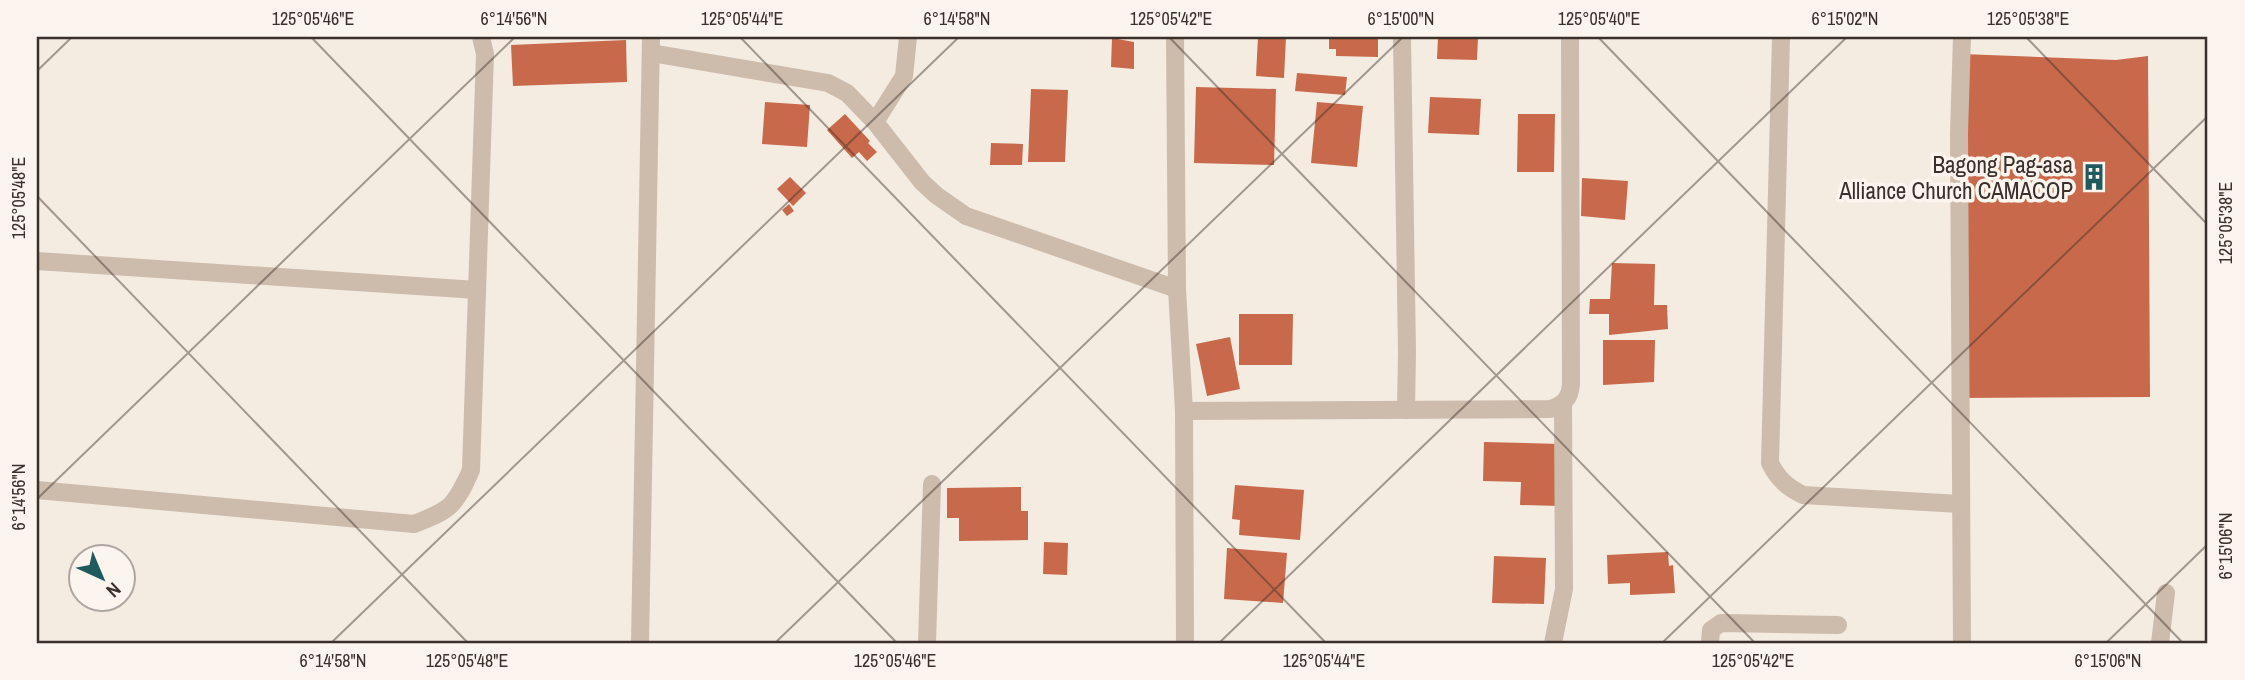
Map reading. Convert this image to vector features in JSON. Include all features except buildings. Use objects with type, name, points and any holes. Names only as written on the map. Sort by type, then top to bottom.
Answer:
[{"type":"street","points":[[37,490],[414,524],[441,514],[459,496],[471,470],[485,54],[481,37]]},
{"type":"street","points":[[875,122],[904,76],[908,37]]},
{"type":"street","points":[[1175,37],[1177,289],[1184,411],[1185,643]]},
{"type":"street","points":[[1402,37],[1406,410]]},
{"type":"street","points":[[1184,411],[1550,409],[1563,403],[1571,392],[1570,37]]},
{"type":"street","points":[[1781,37],[1770,463],[1788,488],[1803,495],[1960,504]]},
{"type":"street","points":[[1962,37],[1959,133],[1962,643]]},
{"type":"street","points":[[640,643],[651,45],[828,83],[847,93],[875,122],[922,182],[966,216],[1177,289]]},
{"type":"street","points":[[37,261],[477,290]]},
{"type":"street","points":[[1553,643],[1564,590],[1563,403]]},
{"type":"street","points":[[927,643],[932,484]]},
{"type":"street","points":[[2160,643],[2166,593]]},
{"type":"street","points":[[1710,643],[1711,630],[1721,623],[1838,625]]},
{"type":"place","name":"Bagong Pag-asa Alliance Church CAMACOP","points":[[2094,177]]}]
